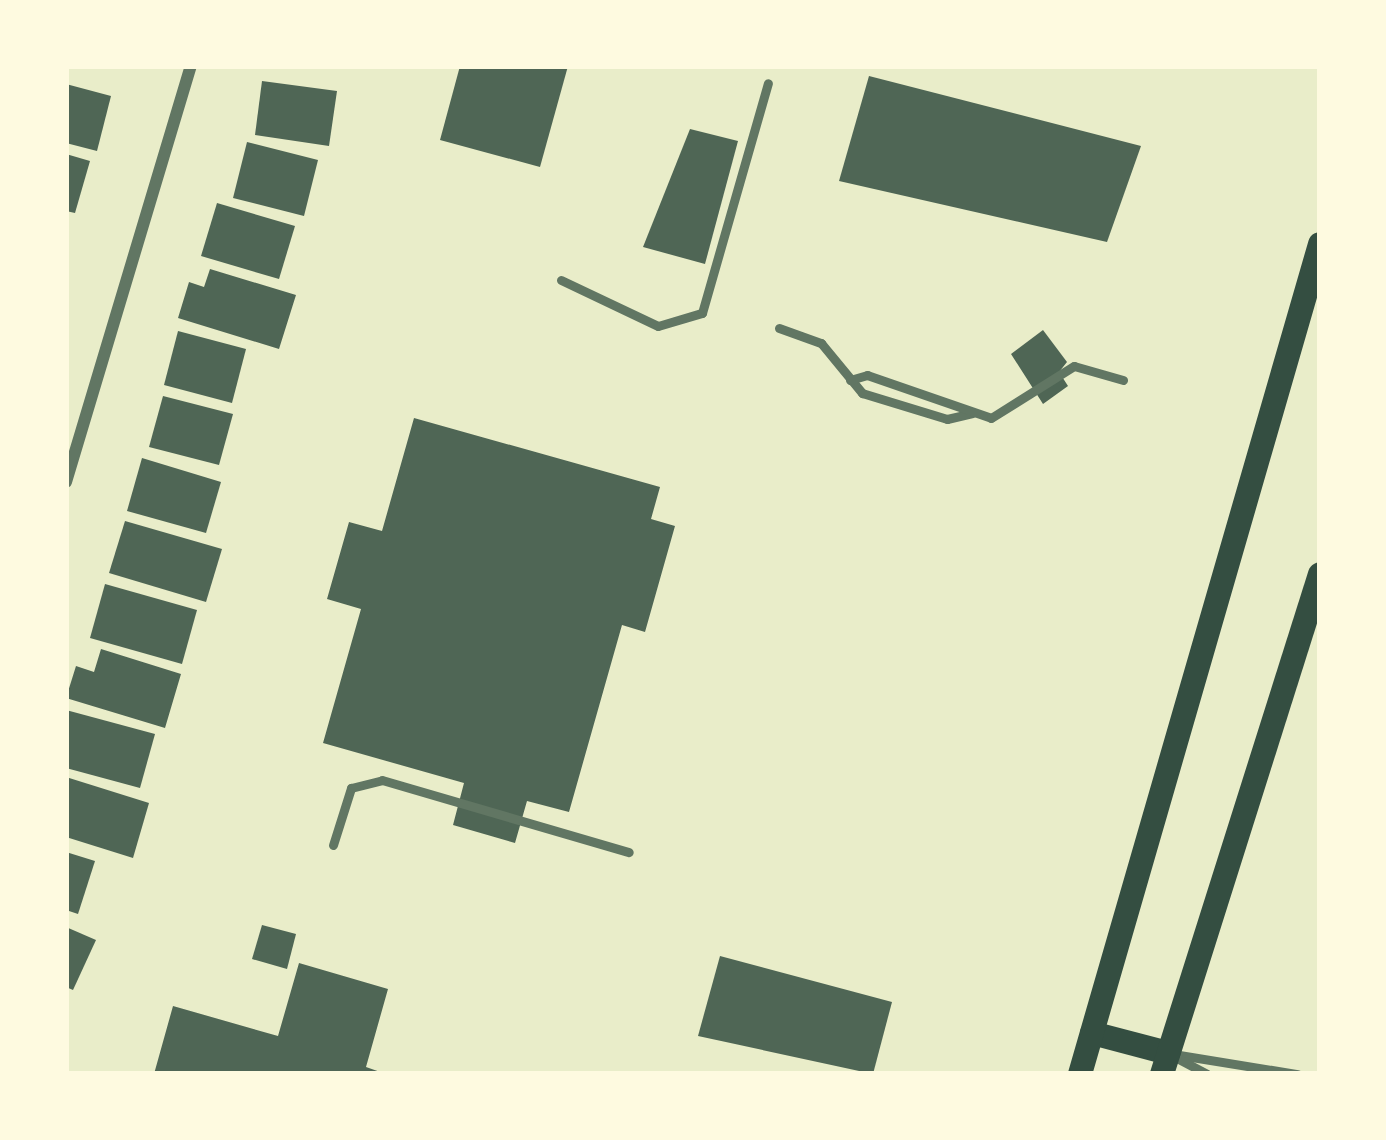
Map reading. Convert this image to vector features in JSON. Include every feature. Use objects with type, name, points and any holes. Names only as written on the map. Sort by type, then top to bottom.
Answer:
[{"type":"main road","points":[[1080,1074],[1320,244]]},
{"type":"main road","points":[[1091,1033],[1165,1064],[1320,574]]},
{"type":"street","points":[[66,482],[191,66]]},
{"type":"lane","points":[[561,280],[658,326],[702,313],[768,83]]},
{"type":"lane","points":[[778,328],[821,343],[850,380],[947,419],[1008,412],[1073,366],[1124,380]]},
{"type":"lane","points":[[850,380],[867,375],[972,413]]},
{"type":"lane","points":[[333,844],[350,788],[382,780],[629,852]]},
{"type":"lane","points":[[1165,1064],[1207,1074]]},
{"type":"lane","points":[[1165,1064],[1297,1074]]},
{"type":"building","points":[[460,66],[568,66],[540,167],[440,140]]},
{"type":"building","points":[[869,76],[1141,146],[1107,242],[839,181]]},
{"type":"building","points":[[262,81],[337,91],[329,146],[255,135]]},
{"type":"building","points":[[66,84],[111,96],[97,151],[66,143]]},
{"type":"building","points":[[690,129],[738,141],[705,264],[643,247]]},
{"type":"building","points":[[247,142],[318,160],[304,216],[233,198]]},
{"type":"building","points":[[66,154],[90,161],[75,213],[66,211]]},
{"type":"building","points":[[217,203],[295,226],[279,279],[201,256]]},
{"type":"building","points":[[210,269],[296,295],[279,349],[178,318],[189,282],[204,287]]},
{"type":"building","points":[[1043,330],[1067,362],[1059,372],[1068,386],[1043,404],[1011,354]]},
{"type":"building","points":[[178,331],[246,349],[232,403],[164,385]]},
{"type":"building","points":[[163,396],[233,414],[219,465],[149,447]]},
{"type":"building","points":[[414,418],[660,487],[651,519],[675,526],[645,632],[622,625],[569,812],[527,801],[515,843],[453,825],[464,783],[323,743],[361,609],[327,599],[349,522],[382,531]]},
{"type":"building","points":[[142,458],[221,482],[206,533],[127,511]]},
{"type":"building","points":[[125,521],[222,549],[206,602],[109,573]]},
{"type":"building","points":[[105,584],[197,610],[182,664],[90,638]]},
{"type":"building","points":[[101,649],[181,674],[165,728],[66,698],[76,666],[94,672]]},
{"type":"building","points":[[66,710],[155,734],[140,788],[66,768]]},
{"type":"building","points":[[66,777],[149,803],[133,858],[66,837]]},
{"type":"building","points":[[66,852],[95,861],[78,914],[66,910]]},
{"type":"building","points":[[262,925],[296,934],[287,969],[252,959]]},
{"type":"building","points":[[66,927],[96,940],[73,990],[66,987]]},
{"type":"building","points":[[720,956],[892,1002],[873,1074],[698,1036]]},
{"type":"building","points":[[299,963],[388,989],[366,1067],[386,1074],[154,1074],[173,1006],[278,1036]]}]
